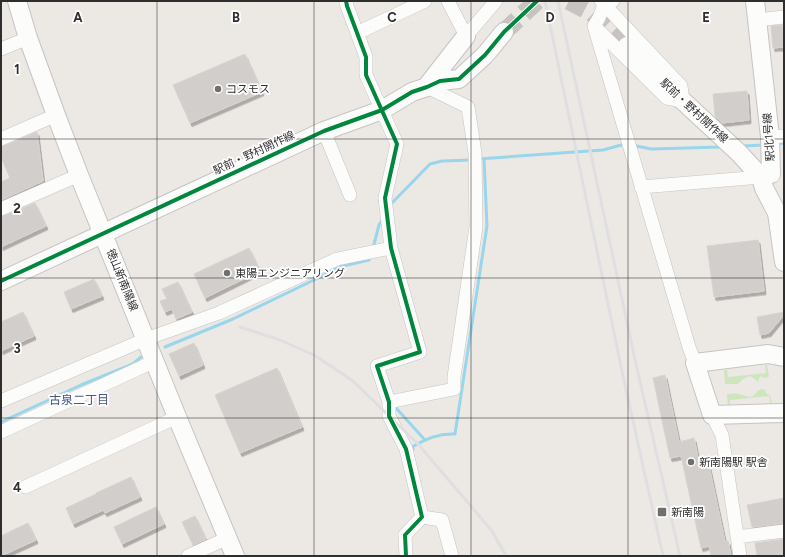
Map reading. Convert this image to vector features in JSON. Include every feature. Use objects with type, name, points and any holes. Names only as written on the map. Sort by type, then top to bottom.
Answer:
[{"type":"street","name":"徳山新南陽線","points":[[17,1],[28,38],[79,175],[235,556]]},
{"type":"street","points":[[346,1],[366,57],[366,75],[397,144],[385,198],[391,248],[420,352],[377,366],[389,402],[389,416],[406,449],[422,517]]},
{"type":"street","points":[[357,33],[425,1]]},
{"type":"street","points":[[448,1],[466,36]]},
{"type":"street","points":[[389,402],[454,389],[454,377],[476,227],[475,153],[468,107],[427,87],[466,36],[496,1]]},
{"type":"street","name":"駅北1号線","points":[[755,1],[756,20],[777,136],[771,174],[761,177],[764,188],[781,212],[784,262]]},
{"type":"street","points":[[594,26],[667,98],[683,101],[681,86],[606,2],[594,26],[689,347],[712,415],[722,435],[740,556]]},
{"type":"street","points":[[756,20],[784,17]]},
{"type":"street","name":"駅前・野村開作線","points":[[1,281],[324,131],[382,110],[412,92],[440,81],[459,79],[485,55],[504,32]]},
{"type":"street","points":[[1,50],[28,38]]},
{"type":"street","name":"駅前・野村開作線","points":[[627,46],[739,153],[761,177]]},
{"type":"street","points":[[1,139],[56,115]]},
{"type":"street","points":[[324,131],[350,195]]},
{"type":"street","points":[[1,209],[79,175]]},
{"type":"street","points":[[641,187],[761,177]]},
{"type":"street","points":[[1,401],[146,339],[219,313],[337,259],[391,248]]},
{"type":"street","points":[[695,363],[768,354],[784,357]]},
{"type":"street","points":[[1,432],[155,361]]},
{"type":"street","points":[[712,415],[784,413]]},
{"type":"street","points":[[25,487],[177,417]]},
{"type":"street","points":[[406,556],[405,535],[422,517]]},
{"type":"street","points":[[422,517],[442,520],[452,556]]},
{"type":"street","points":[[737,537],[784,531]]},
{"type":"street","points":[[188,556],[228,538]]},
{"type":"green space","points":[[765,365],[767,365],[769,377],[764,378],[761,376],[758,382],[750,376],[743,379],[738,384],[725,384],[724,370],[727,370],[728,377],[766,373]]},
{"type":"green space","points":[[764,389],[767,394],[770,395],[772,403],[770,403],[769,396],[730,400],[730,409],[728,409],[727,394],[737,394],[751,397],[756,394],[758,390]]},
{"type":"building","points":[[782,25],[784,47],[773,48],[771,26]]},
{"type":"building","name":"コスモス","points":[[245,54],[262,92],[190,123],[173,85]]},
{"type":"building","points":[[747,91],[749,120],[722,123],[715,116],[713,94]]},
{"type":"building","points":[[37,132],[43,181],[1,200],[1,182],[10,178],[1,157],[1,147]]},
{"type":"building","points":[[35,203],[46,226],[1,247],[1,217]]},
{"type":"building","points":[[758,240],[764,291],[714,297],[707,246]]},
{"type":"building","name":"東陽エンジニアリング","points":[[249,248],[260,271],[205,298],[194,274]]},
{"type":"building","points":[[94,279],[102,296],[71,309],[64,292]]},
{"type":"building","points":[[178,282],[192,312],[176,319],[172,309],[165,312],[160,301],[167,299],[162,289]]},
{"type":"building","points":[[23,312],[34,336],[1,351],[1,322]]},
{"type":"building","points":[[784,312],[784,315],[769,333],[760,335],[757,317]]},
{"type":"building","points":[[194,343],[203,365],[179,376],[169,354]]},
{"type":"building","points":[[277,368],[302,427],[240,453],[215,395]]},
{"type":"building","name":"新南陽駅 駅舎","points":[[665,375],[679,442],[694,438],[700,468],[709,466],[725,542],[728,541],[731,556],[711,556],[709,546],[701,548],[681,456],[670,458],[653,378]]},
{"type":"building","points":[[131,477],[140,497],[105,513],[103,510],[73,524],[66,508]]},
{"type":"building","points":[[784,498],[784,523],[752,527],[747,505]]},
{"type":"building","points":[[156,507],[164,524],[122,544],[114,527]]},
{"type":"building","points":[[195,516],[206,539],[193,545],[182,522]]},
{"type":"building","points":[[28,523],[36,540],[1,556],[1,536]]},
{"type":"building","points":[[784,539],[784,556],[757,556],[755,543]]},
{"type":"waterway","points":[[776,144],[784,143]]},
{"type":"waterway","points":[[478,159],[603,150],[625,144]]},
{"type":"waterway","points":[[632,145],[651,149],[722,147]]},
{"type":"waterway","points":[[742,146],[764,145]]},
{"type":"waterway","points":[[413,449],[412,447],[433,437],[444,434],[455,434],[487,226],[484,159]]},
{"type":"waterway","points":[[390,205],[430,164],[442,161],[472,160]]},
{"type":"waterway","points":[[373,248],[379,225],[383,219]]},
{"type":"waterway","points":[[165,347],[233,319],[339,267],[369,260],[370,257]]},
{"type":"waterway","points":[[1,422],[81,385],[133,364],[141,357]]},
{"type":"waterway","points":[[396,408],[425,440]]},
{"type":"tunnel","points":[[504,32],[537,1]]},
{"type":"tunnel","points":[[569,1],[592,13],[627,46]]},
{"type":"railway","points":[[545,1],[623,376],[663,556]]},
{"type":"railway","points":[[558,1],[634,355],[680,556]]},
{"type":"railway","points":[[240,327],[280,340],[314,355],[353,381],[418,444],[492,531],[506,556]]},
{"type":"cycle path","points":[[346,1],[366,57],[366,75],[397,144],[385,198],[391,248],[420,352],[377,366],[389,402],[389,416],[406,449],[422,517],[405,535],[406,556]]},
{"type":"cycle path","points":[[1,281],[324,131],[382,110],[412,92],[440,81],[459,79],[485,55],[504,32],[537,1]]},
{"type":"place","name":"コスモス","points":[[218,89]]},
{"type":"place","name":"東陽エンジニアリング","points":[[227,273]]},
{"type":"place","name":"新南陽駅 駅舎","points":[[691,462]]},
{"type":"place","name":"新南陽","points":[[662,512]]},
{"type":"district","name":"古泉二丁目","points":[[79,400]]}]
